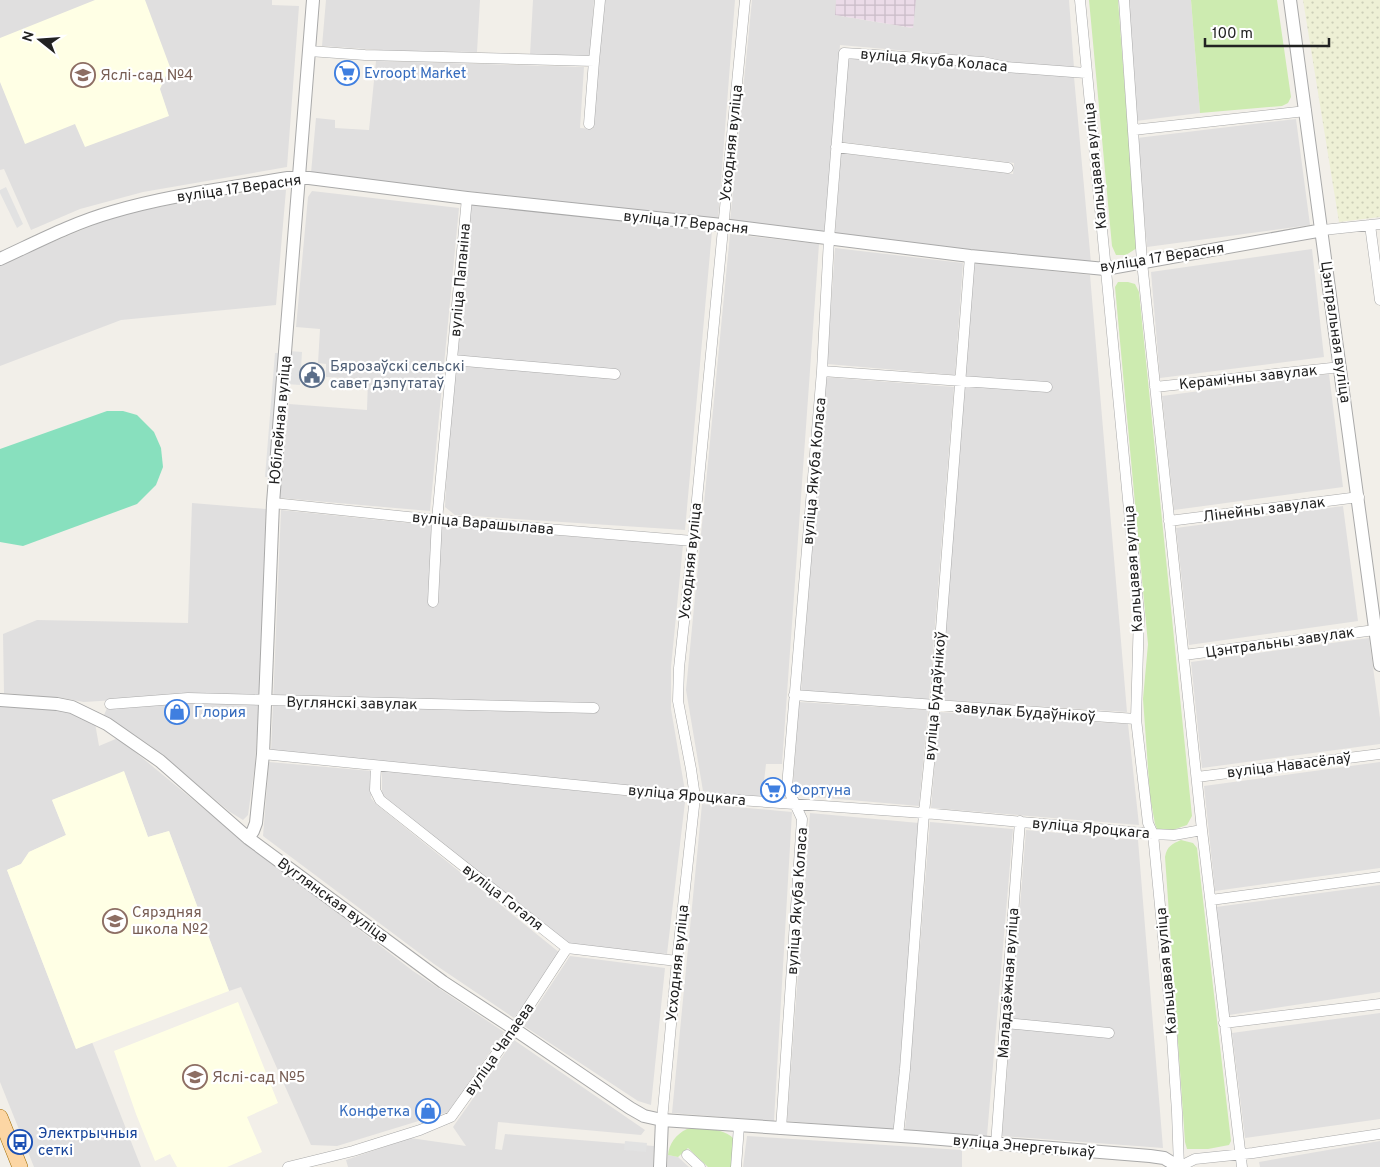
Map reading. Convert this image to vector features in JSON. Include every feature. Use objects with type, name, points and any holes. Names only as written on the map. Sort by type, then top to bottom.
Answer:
[{"type":"main road","points":[[0,1117],[20,1167]]},
{"type":"main road","points":[[0,1140],[11,1167]]},
{"type":"street","name":"Юбілейная вуліца","points":[[248,838],[256,823],[263,754],[273,503],[313,0]]},
{"type":"street","points":[[589,124],[600,0]]},
{"type":"street","name":"Усходняя вуліца","points":[[662,1120],[695,797],[678,701],[679,668],[745,0]]},
{"type":"street","name":"Кальцавая вуліца","points":[[1080,0],[1139,614],[1136,719],[1148,822],[1153,834],[1170,1008],[1179,1167]]},
{"type":"street","points":[[1124,0],[1142,262],[1202,830],[1242,1167]]},
{"type":"street","name":"Цэнтральная вуліца","points":[[1290,0],[1323,230],[1380,665]]},
{"type":"street","points":[[309,51],[375,55],[594,61]]},
{"type":"street","name":"вуліца Якуба Коласа","points":[[781,1129],[802,820],[787,788],[822,371],[829,239],[844,53],[983,62],[1006,67],[1086,73]]},
{"type":"street","points":[[1133,130],[1306,111]]},
{"type":"street","points":[[836,147],[1008,168]]},
{"type":"street","name":"вуліца 17 Верасня","points":[[0,259],[70,227],[110,212],[142,203],[288,178],[309,178],[970,256],[1105,269],[1323,230],[1375,224]]},
{"type":"street","name":"вуліца Папаніна","points":[[434,602],[437,520],[467,198]]},
{"type":"street","points":[[1375,224],[1380,300]]},
{"type":"street","name":"вуліца Будаўнікоў","points":[[898,1136],[905,1069],[924,814],[935,706],[970,256]]},
{"type":"street","points":[[452,360],[614,374]]},
{"type":"street","name":"Керамічны завулак","points":[[1155,387],[1341,366]]},
{"type":"street","points":[[822,371],[1047,387]]},
{"type":"street","name":"Лінейны завулак","points":[[1169,521],[1359,497]]},
{"type":"street","name":"вуліца Варашылава","points":[[273,503],[437,520],[693,541]]},
{"type":"street","name":"Цэнтральны завулак","points":[[1184,655],[1375,630]]},
{"type":"street","name":"завулак Будаўнікоў","points":[[794,695],[1136,719]]},
{"type":"street","name":"Вуглянскі завулак","points":[[110,704],[188,698],[594,708]]},
{"type":"street","name":"Вуглянская вуліца","points":[[0,700],[57,704],[72,707],[98,719],[160,761],[248,838],[443,982],[630,1108],[644,1116],[662,1120]]},
{"type":"street","name":"вуліца Яроцкага","points":[[263,754],[695,797],[1153,834],[1174,835],[1202,830]]},
{"type":"street","name":"вуліца Навасёлаў","points":[[1197,777],[1380,754]]},
{"type":"street","name":"вуліца Гогаля","points":[[376,766],[375,790],[380,800],[567,948]]},
{"type":"street","name":"Маладзёжная вуліца","points":[[996,1144],[1020,822]]},
{"type":"street","points":[[1211,900],[1380,877]]},
{"type":"street","points":[[567,948],[677,961]]},
{"type":"street","name":"вуліца Чапаева","points":[[288,1167],[353,1151],[451,1117],[514,1029],[567,948]]},
{"type":"street","points":[[1224,1023],[1380,1004]]},
{"type":"street","points":[[1005,1023],[1109,1033]]},
{"type":"street","points":[[660,1167],[662,1120]]},
{"type":"street","name":"вуліца Энергетыкаў","points":[[662,1120],[1150,1156],[1164,1158],[1179,1167]]},
{"type":"street","points":[[736,1167],[739,1126]]},
{"type":"street","points":[[1179,1167],[1195,1159],[1380,1134]]},
{"type":"street","points":[[687,1155],[700,1167]]},
{"type":"shaded area","points":[[0,0],[272,0],[272,5],[299,6],[287,167],[143,192],[80,209],[31,230],[4,169],[0,170]]},
{"type":"shaded area","name":"Яслі-сад №4","points":[[95,0],[145,0],[170,67],[160,89],[169,116],[85,147],[75,124],[25,144],[0,82],[0,38]]},
{"type":"shaded area","points":[[326,0],[480,0],[477,52],[395,51],[322,46]]},
{"type":"shaded area","points":[[533,0],[594,0],[591,59],[530,55]]},
{"type":"shaded area","points":[[604,0],[735,0],[718,220],[311,173],[316,118],[335,120],[335,128],[369,130],[376,61],[584,67],[580,128],[593,129]]},
{"type":"shaded area","points":[[752,0],[836,0],[835,15],[912,28],[916,0],[1069,0],[1074,68],[1013,63],[988,58],[840,45],[825,232],[730,221]]},
{"type":"shaded area","points":[[836,0],[916,0],[913,28],[835,15]]},
{"type":"shaded area","points":[[1129,0],[1191,0],[1200,113],[1136,121]]},
{"type":"shaded area","points":[[1303,0],[1380,0],[1380,217],[1339,222]]},
{"type":"shaded area","points":[[848,56],[964,65],[1074,77],[1091,263],[835,234],[841,153],[1013,174],[1014,163],[842,142]]},
{"type":"shaded area","points":[[1296,119],[1310,225],[1147,247],[1137,138]]},
{"type":"shaded area","points":[[6,187],[23,224],[17,228],[0,193],[0,190]]},
{"type":"shaded area","points":[[264,190],[286,190],[276,305],[121,320],[0,366],[0,264],[108,219],[125,214],[193,200]]},
{"type":"shaded area","points":[[312,191],[459,208],[430,511],[280,498],[289,404],[367,410],[368,379],[326,377],[326,364],[318,363],[320,329],[296,327],[308,197]]},
{"type":"shaded area","points":[[470,204],[712,231],[685,530],[455,515],[445,507],[448,444]]},
{"type":"shaded area","points":[[730,234],[819,244],[782,764],[766,764],[762,799],[703,791],[686,690]]},
{"type":"shaded area","points":[[835,248],[963,263],[955,375],[827,364]]},
{"type":"shaded area","points":[[1312,249],[1324,357],[1160,378],[1151,272]]},
{"type":"shaded area","points":[[974,263],[1090,275],[1127,712],[940,700]]},
{"type":"shaded area","points":[[289,351],[302,352],[300,385],[287,384]]},
{"type":"shaded area","points":[[275,353],[282,353],[272,477],[265,477]]},
{"type":"shaded area","points":[[1329,374],[1343,487],[1174,510],[1162,396]]},
{"type":"shaded area","points":[[825,377],[954,387],[929,701],[801,691]]},
{"type":"shaded area","points":[[192,503],[266,509],[259,696],[193,695],[84,702],[62,698],[4,693],[3,634],[37,620],[188,623]]},
{"type":"shaded area","points":[[1343,506],[1358,621],[1189,645],[1176,528]]},
{"type":"shaded area","points":[[281,510],[429,525],[683,545],[671,667],[671,709],[685,791],[271,751]]},
{"type":"shaded area","points":[[1369,638],[1380,718],[1380,744],[1202,768],[1191,662]]},
{"type":"shaded area","points":[[198,702],[259,705],[255,765],[248,815],[243,820],[230,812],[151,746],[104,715],[108,706]]},
{"type":"shaded area","points":[[799,702],[928,710],[919,806],[804,796],[793,786]]},
{"type":"shaded area","points":[[0,704],[62,709],[95,723],[99,746],[118,738],[236,835],[413,971],[504,1032],[448,1112],[337,1146],[311,1145],[241,987],[229,991],[169,831],[148,837],[124,772],[52,800],[66,835],[29,852],[21,864],[7,870],[76,1049],[92,1042],[141,1167],[34,1167],[0,1082]]},
{"type":"shaded area","points":[[939,712],[1128,724],[1139,825],[931,808]]},
{"type":"shaded area","points":[[269,762],[372,771],[371,798],[376,804],[560,953],[514,1018],[434,964],[263,836]]},
{"type":"shaded area","points":[[1380,762],[1380,868],[1215,891],[1204,786]]},
{"type":"shaded area","points":[[382,770],[685,802],[667,954],[574,946],[564,941],[382,796]]},
{"type":"shaded area","name":"Сярэдняя школа №2","points":[[124,771],[148,837],[169,831],[229,991],[76,1049],[7,870],[21,864],[29,852],[66,835],[52,800]]},
{"type":"shaded area","points":[[702,804],[792,812],[774,1121],[672,1113]]},
{"type":"shaded area","points":[[810,813],[919,823],[895,1130],[787,1121]]},
{"type":"shaded area","points":[[930,822],[1013,829],[987,1136],[905,1130]]},
{"type":"shaded area","points":[[1026,830],[1138,840],[1163,1148],[1002,1136]]},
{"type":"shaded area","points":[[1380,885],[1380,992],[1229,1015],[1216,907]]},
{"type":"shaded area","points":[[570,956],[665,968],[651,1105],[638,1101],[524,1026]]},
{"type":"shaded area","name":"Яслі-сад №5","points":[[238,1002],[278,1103],[247,1117],[262,1152],[227,1167],[177,1167],[170,1154],[155,1161],[114,1051]]},
{"type":"shaded area","points":[[1380,1013],[1380,1119],[1245,1138],[1232,1033]]},
{"type":"shaded area","points":[[514,1040],[645,1130],[641,1135],[498,1122],[495,1149],[502,1150],[505,1134],[654,1146],[653,1167],[348,1167],[346,1160],[410,1138],[466,1146],[453,1127]]},
{"type":"shaded area","points":[[747,1136],[962,1150],[962,1167],[743,1167]]},
{"type":"shaded area","points":[[625,1141],[647,1143],[646,1152],[624,1150]]},
{"type":"shaded area","points":[[1380,1141],[1380,1167],[1260,1167],[1259,1162]]},
{"type":"shaded area","points":[[668,1155],[678,1157],[689,1167],[667,1167]]},
{"type":"green space","points":[[1089,0],[1118,0],[1137,248],[1126,255],[1116,255],[1112,246]]},
{"type":"green space","points":[[1191,0],[1277,0],[1291,97],[1288,103],[1282,106],[1200,113]]},
{"type":"green space","points":[[1118,282],[1135,284],[1139,292],[1192,816],[1187,825],[1167,832],[1157,829],[1150,796],[1143,699],[1148,644],[1115,287]]},
{"type":"green space","points":[[107,411],[123,411],[137,415],[154,432],[161,448],[163,467],[156,485],[137,504],[23,546],[0,542],[0,449]]},
{"type":"green space","points":[[1181,840],[1193,843],[1197,848],[1231,1141],[1229,1145],[1208,1149],[1187,1149],[1185,1142],[1165,857],[1170,846]]},
{"type":"green space","points":[[687,1129],[718,1130],[734,1139],[732,1167],[708,1167],[688,1148],[678,1157],[668,1155],[674,1140]]},
{"type":"place","name":"Evroopt Market","points":[[347,73]]},
{"type":"place","name":"Яслі-сад №4","points":[[83,75]]},
{"type":"place","name":"Бярозаўскі сельскі савет дэпутатаў","points":[[312,375]]},
{"type":"place","name":"Глория","points":[[177,712]]},
{"type":"place","name":"Фортуна","points":[[773,790]]},
{"type":"place","name":"Сярэдняя школа №2","points":[[115,921]]},
{"type":"place","name":"Яслі-сад №5","points":[[195,1077]]},
{"type":"place","name":"Конфетка","points":[[428,1111]]},
{"type":"place","name":"Электрычныя сеткі","points":[[20,1142]]}]
